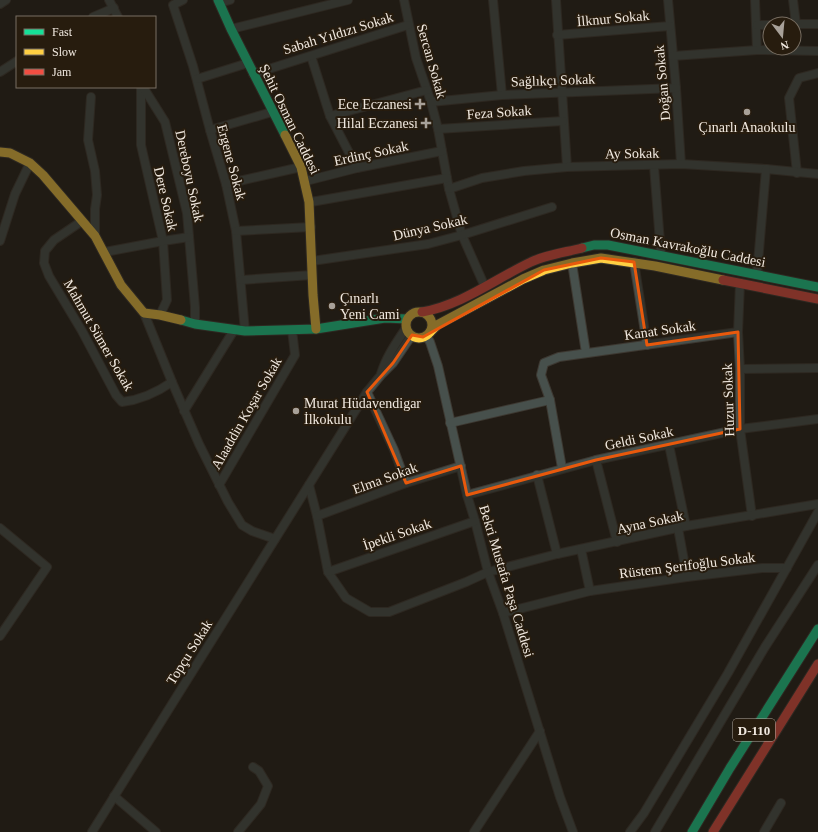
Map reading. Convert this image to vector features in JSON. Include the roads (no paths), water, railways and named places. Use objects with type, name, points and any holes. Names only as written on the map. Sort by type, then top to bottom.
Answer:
[{"type":"main road","name":"Şehit Osman Caddesi","points":[[219,2],[253,74],[301,167],[306,181],[311,202],[312,298],[316,329]]},
{"type":"main road","points":[[0,152],[10,153],[30,164],[43,175],[95,236],[121,285],[144,313],[160,315],[195,324],[245,331],[316,329],[385,318],[407,324],[412,336],[419,338],[428,334],[432,328],[431,319],[422,312]]},
{"type":"main road","name":"Osman Kavrakoğlu Caddesi","points":[[407,324],[413,313],[438,309],[462,299],[533,261],[594,245],[608,245],[818,286]]},
{"type":"main road","name":"Osman Kavrakoğlu Caddesi","points":[[428,334],[438,325],[523,279],[544,270],[601,258],[634,262],[818,299]]},
{"type":"main road","name":"D-110","points":[[692,832],[730,768],[818,629]]},
{"type":"main road","name":"D-110","points":[[713,832],[818,664]]},
{"type":"street","points":[[0,4],[6,0]]},
{"type":"street","points":[[109,0],[118,16]]},
{"type":"street","name":"Ergene Sokak","points":[[183,0],[173,4],[197,79],[226,184],[236,231],[245,331]]},
{"type":"street","points":[[219,2],[230,0]]},
{"type":"street","points":[[231,29],[348,0]]},
{"type":"street","name":"Sercan Sokak","points":[[404,0],[416,58],[438,128],[449,189],[462,235],[485,287]]},
{"type":"street","points":[[493,0],[502,95]]},
{"type":"street","points":[[556,0],[566,167]]},
{"type":"street","name":"Doğan Sokak","points":[[668,0],[681,164]]},
{"type":"street","points":[[755,0],[757,50]]},
{"type":"street","points":[[793,0],[794,16]]},
{"type":"street","points":[[95,16],[114,8]]},
{"type":"street","points":[[802,24],[818,24]]},
{"type":"street","name":"Sabah Yıldızı Sokak","points":[[253,74],[408,25]]},
{"type":"street","points":[[757,25],[762,25]]},
{"type":"street","name":"İlknur Sokak","points":[[557,35],[670,26]]},
{"type":"street","points":[[673,56],[757,50],[818,51]]},
{"type":"street","points":[[311,56],[330,116],[357,168]]},
{"type":"street","points":[[0,72],[16,62]]},
{"type":"street","points":[[197,79],[248,63]]},
{"type":"street","points":[[797,172],[790,98],[799,78],[818,73]]},
{"type":"street","name":"Dere Sokak","points":[[142,88],[140,145],[163,241],[167,300],[160,315]]},
{"type":"street","name":"Dereboyu Sokak","points":[[143,88],[166,122],[187,213],[195,307],[195,324]]},
{"type":"street","name":"Sağlıkçı Sokak","points":[[431,102],[502,95],[676,88]]},
{"type":"street","points":[[330,116],[427,90]]},
{"type":"street","points":[[91,97],[88,140],[95,171],[97,195],[95,209],[95,236]]},
{"type":"street","points":[[210,130],[272,112]]},
{"type":"street","name":"Feza Sokak","points":[[438,128],[563,121]]},
{"type":"street","name":"Erdinç Sokak","points":[[306,181],[357,168],[442,151]]},
{"type":"street","points":[[0,241],[15,194],[30,164]]},
{"type":"street","name":"Ay Sokak","points":[[449,189],[482,178],[524,171],[566,167],[654,166],[681,164],[766,169],[818,174]]},
{"type":"street","points":[[654,166],[661,255]]},
{"type":"street","points":[[226,184],[301,167]]},
{"type":"street","points":[[757,274],[766,169]]},
{"type":"street","points":[[311,202],[447,178]]},
{"type":"street","name":"Dünya Sokak","points":[[312,262],[428,244],[552,207]]},
{"type":"street","name":"Mahmut Sümer Sokak","points":[[82,221],[54,240],[45,251],[44,263],[49,276],[82,332],[116,395],[122,402],[132,401],[148,396],[172,382]]},
{"type":"street","points":[[236,231],[312,227]]},
{"type":"street","points":[[104,252],[188,238]]},
{"type":"street","points":[[634,262],[646,345]]},
{"type":"street","points":[[572,263],[586,353]]},
{"type":"street","points":[[241,280],[312,274]]},
{"type":"street","name":"Huzur Sokak","points":[[740,283],[738,332],[740,370],[740,429],[752,516]]},
{"type":"street","points":[[144,313],[199,444],[219,485],[242,525],[252,531],[275,539]]},
{"type":"street","name":"Topçu Sokak","points":[[381,375],[384,362],[407,324]]},
{"type":"street","points":[[184,411],[234,330]]},
{"type":"street","name":"Alaaddin Koşar Sokak","points":[[219,485],[295,355],[292,330]]},
{"type":"street","name":"Kanat Sokak","points":[[550,400],[541,375],[544,363],[560,357],[738,332]]},
{"type":"street","name":"Bekri Mustafa Paşa Caddesi","points":[[428,334],[438,366],[467,495],[488,572],[503,613],[560,797],[573,832]]},
{"type":"street","name":"Topçu Sokak","points":[[92,832],[367,392],[393,363],[412,336]]},
{"type":"street","points":[[740,370],[818,368]]},
{"type":"street","points":[[367,392],[394,450],[406,483]]},
{"type":"street","points":[[450,423],[550,400],[562,468]]},
{"type":"street","name":"Geldi Sokak","points":[[467,495],[596,460],[740,429],[818,419]]},
{"type":"street","points":[[669,445],[682,527],[687,577]]},
{"type":"street","points":[[596,460],[617,542]]},
{"type":"street","name":"Elma Sokak","points":[[317,516],[406,483],[461,466]]},
{"type":"street","points":[[537,475],[557,554]]},
{"type":"street","points":[[309,485],[317,516],[328,572]]},
{"type":"street","name":"Ayna Sokak","points":[[328,572],[346,598],[370,612],[389,612],[488,572],[557,554],[682,527],[818,504]]},
{"type":"street","points":[[630,832],[644,813],[728,673],[818,512]]},
{"type":"street","name":"İpekli Sokak","points":[[328,572],[475,521]]},
{"type":"street","points":[[0,528],[47,567],[0,636]]},
{"type":"street","points":[[581,549],[590,591]]},
{"type":"street","points":[[655,832],[765,647],[818,565]]},
{"type":"street","name":"Rüstem Şerifoğlu Sokak","points":[[503,613],[590,591],[762,568],[787,568]]},
{"type":"street","points":[[474,832],[540,731]]},
{"type":"street","points":[[238,832],[260,804],[268,786],[259,771],[253,767]]},
{"type":"street","points":[[114,796],[156,832]]},
{"type":"street","points":[[764,832],[781,803]]},
{"type":"place","name":"Ece Eczanesi","points":[[420,104]]},
{"type":"place","name":"Çınarlı Anaokulu","points":[[747,112]]},
{"type":"place","name":"Hilal Eczanesi","points":[[426,123]]},
{"type":"place","name":"Çınarlı Yeni Cami","points":[[332,306]]},
{"type":"place","name":"Murat Hüdavendigar İlkokulu","points":[[296,411]]}]
